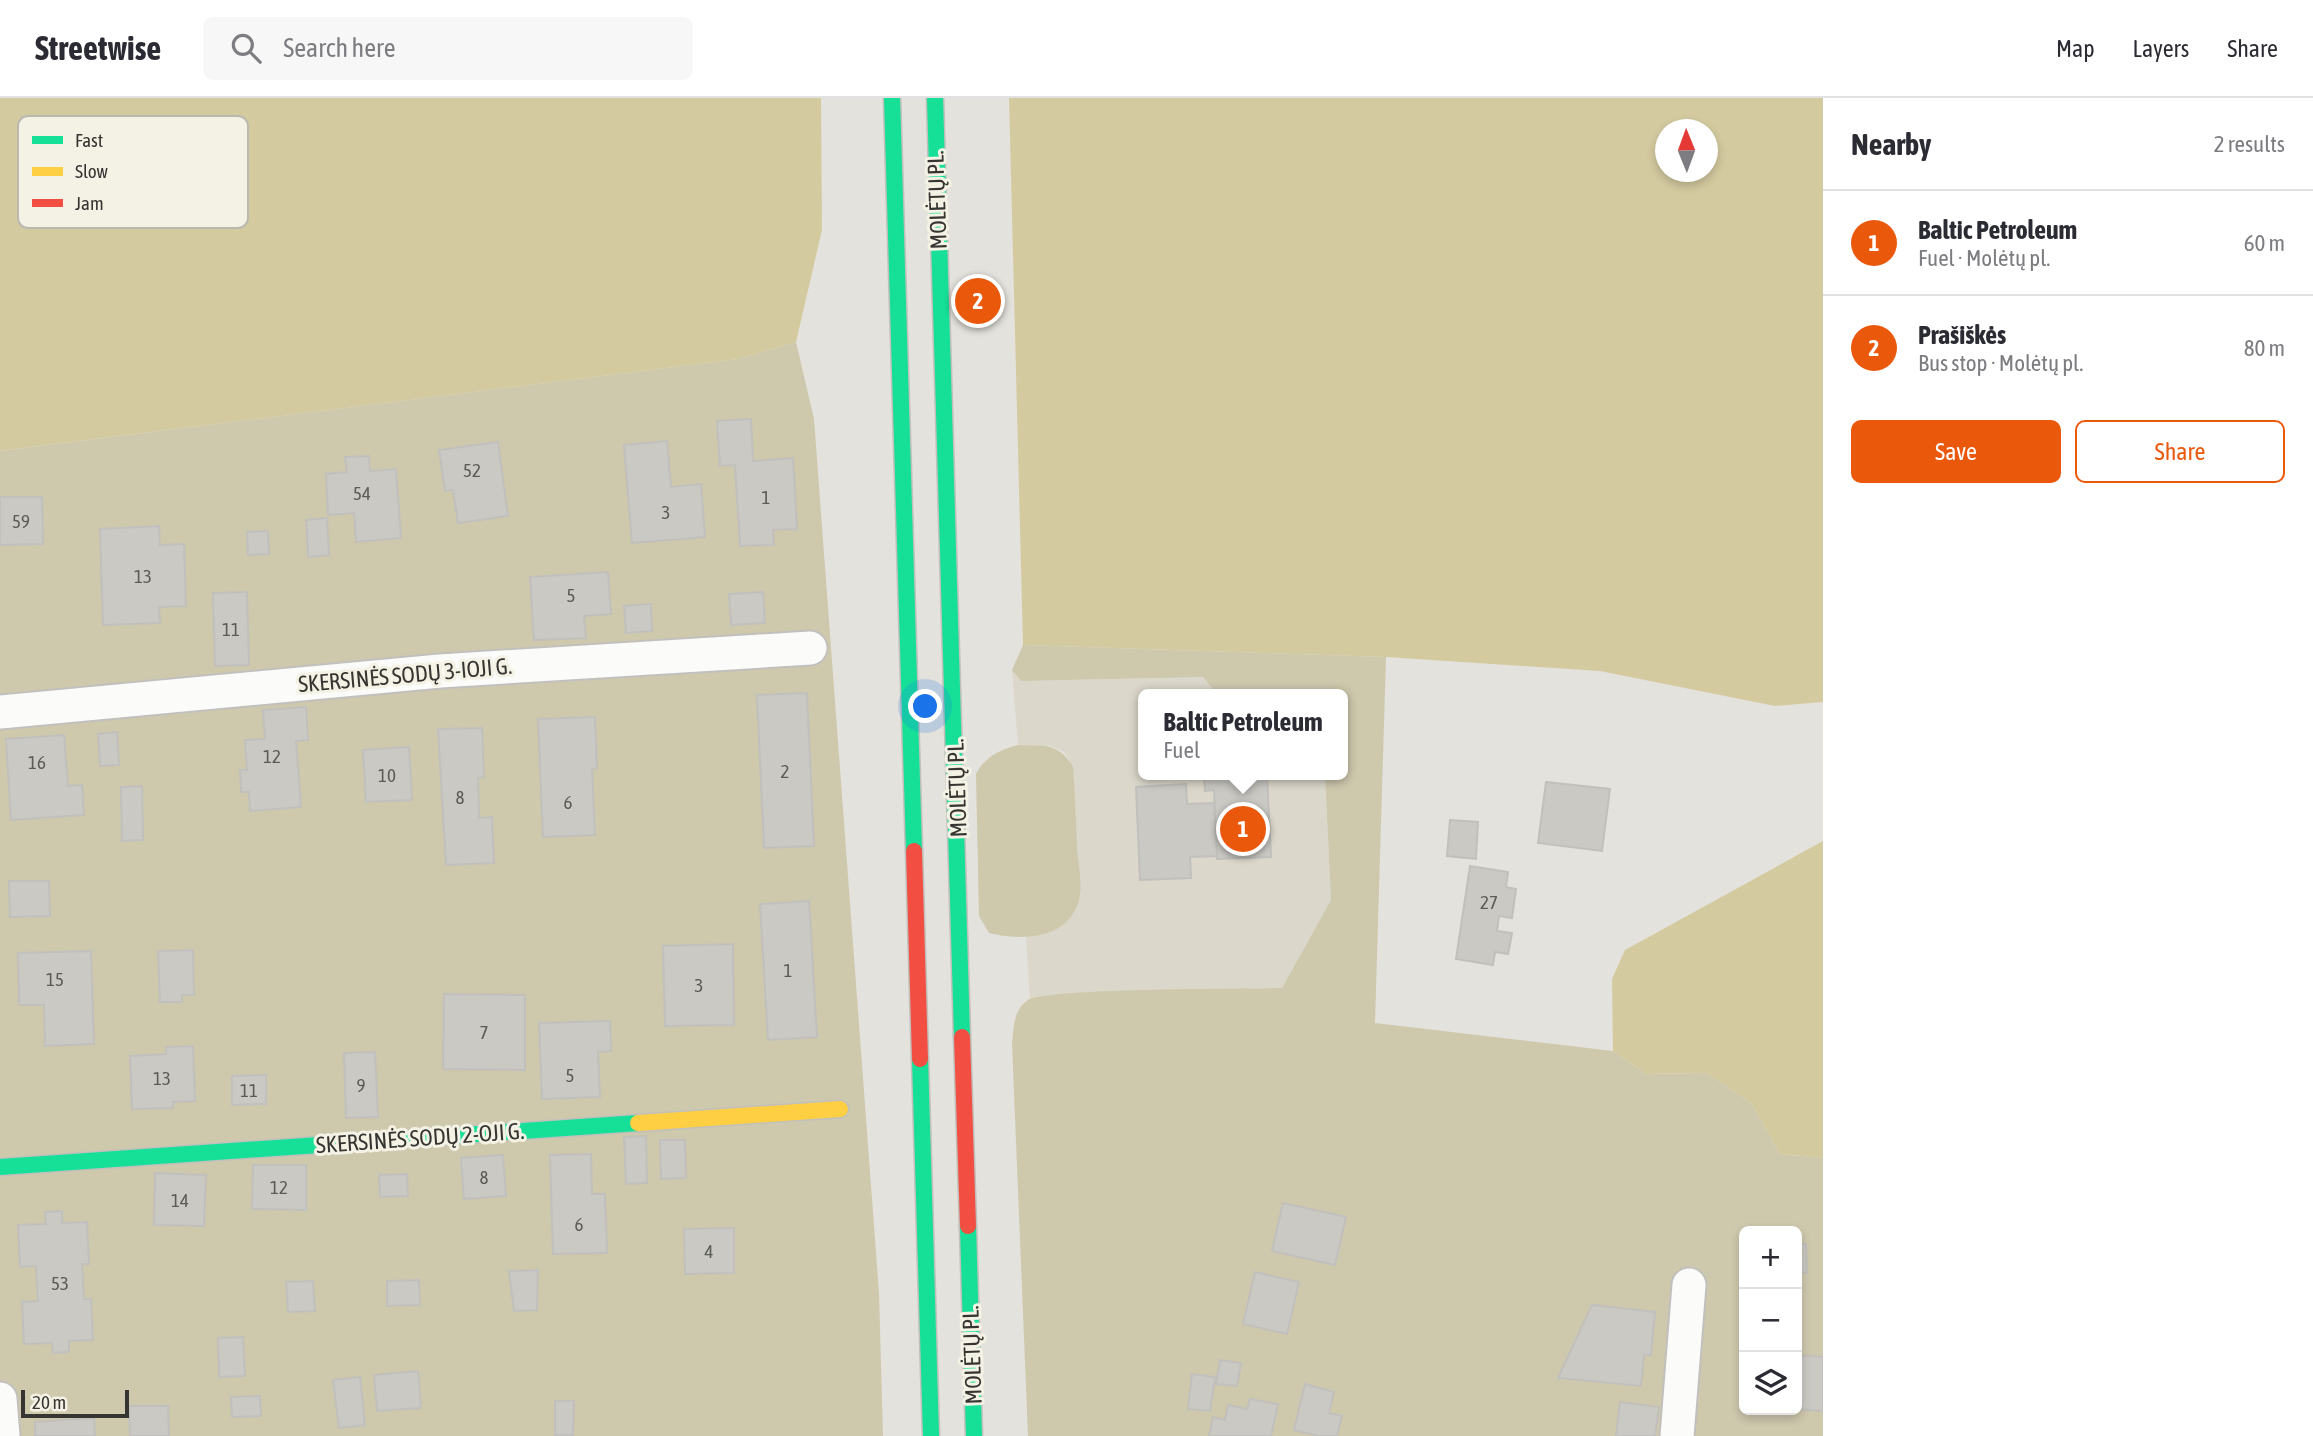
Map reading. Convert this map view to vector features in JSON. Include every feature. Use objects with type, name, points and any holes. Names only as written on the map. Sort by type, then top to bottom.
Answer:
[{"type":"main road","name":"MOLĖTŲ PL.","points":[[892,98],[931,1436]]},
{"type":"main road","name":"MOLĖTŲ PL.","points":[[935,98],[974,1436]]},
{"type":"main road","name":"SKERSINĖS SODŲ 2-OJI G.","points":[[0,1167],[840,1109]]},
{"type":"street","name":"SKERSINĖS SODŲ 3-IOJI G.","points":[[0,712],[440,671],[810,648]]},
{"type":"street","points":[[1678,1436],[1689,1286]]},
{"type":"shaded area","points":[[0,98],[821,98],[822,230],[796,342],[739,359],[0,451]]},
{"type":"shaded area","points":[[1009,98],[1823,98],[1823,702],[1775,706],[1600,671],[1386,657],[1023,645]]},
{"type":"shaded area","points":[[796,342],[814,419],[879,1293],[883,1436],[0,1436],[0,451],[739,359]]},
{"type":"shaded area","points":[[1023,645],[1386,657],[1375,1023],[1613,1051],[1646,1074],[1707,1073],[1751,1103],[1780,1154],[1823,1158],[1823,1436],[1028,1436],[1012,1043],[1019,1009],[1028,1000],[1070,993],[1282,988],[1331,900],[1325,780],[1348,780],[1348,689],[1213,689],[1203,677],[1021,681],[1012,670]]},
{"type":"shaded area","points":[[1012,670],[1021,681],[1203,677],[1213,689],[1138,689],[1138,780],[1325,780],[1331,900],[1282,988],[1087,993],[1030,998],[1026,937],[1042,935],[1080,897],[1073,766],[1064,752],[1050,746],[1018,745]]},
{"type":"shaded area","points":[[1018,745],[1055,749],[1073,766],[1080,880],[1079,900],[1065,923],[1042,935],[1029,937],[989,933],[979,916],[976,774],[993,755]]},
{"type":"shaded area","points":[[1823,841],[1823,1158],[1780,1154],[1751,1103],[1707,1073],[1646,1074],[1613,1051],[1612,979],[1625,950]]},
{"type":"building","points":[[751,419],[753,461],[793,458],[797,529],[773,530],[774,545],[740,546],[735,465],[720,466],[717,421]]},
{"type":"building","points":[[667,441],[671,487],[701,484],[705,537],[632,543],[624,445]]},
{"type":"building","points":[[498,442],[508,516],[458,523],[453,490],[445,491],[439,450]]},
{"type":"building","points":[[369,456],[370,471],[396,469],[401,538],[356,542],[354,513],[328,515],[326,474],[347,472],[345,457]]},
{"type":"building","points":[[0,497],[42,497],[43,544],[0,545]]},
{"type":"building","points":[[327,518],[329,555],[308,557],[306,520]]},
{"type":"building","points":[[159,526],[160,545],[184,544],[186,606],[159,607],[160,623],[103,625],[100,529]]},
{"type":"building","points":[[268,531],[269,554],[248,555],[247,532]]},
{"type":"building","points":[[608,572],[611,614],[584,616],[586,638],[534,640],[530,577]]},
{"type":"building","points":[[247,592],[249,665],[215,666],[213,593]]},
{"type":"building","points":[[763,592],[765,623],[731,625],[729,594]]},
{"type":"building","points":[[651,604],[652,631],[626,633],[624,606]]},
{"type":"building","points":[[807,693],[814,846],[764,848],[757,695]]},
{"type":"building","points":[[306,707],[308,740],[296,741],[301,807],[250,811],[249,792],[241,792],[240,770],[247,770],[245,740],[265,739],[263,710]]},
{"type":"building","points":[[595,717],[597,768],[592,769],[595,835],[543,837],[538,719]]},
{"type":"building","points":[[482,728],[484,777],[478,778],[479,818],[492,817],[494,863],[446,865],[438,729]]},
{"type":"building","points":[[117,732],[119,765],[100,766],[98,734]]},
{"type":"building","points":[[64,735],[68,786],[82,785],[84,815],[11,820],[6,739]]},
{"type":"building","points":[[409,747],[412,800],[366,802],[363,750]]},
{"type":"building","points":[[1204,780],[1267,780],[1271,857],[1217,859],[1214,790],[1205,791]]},
{"type":"building","points":[[1546,782],[1610,789],[1602,851],[1538,843]]},
{"type":"building","points":[[1186,784],[1187,804],[1214,803],[1217,856],[1190,857],[1191,878],[1140,880],[1136,787]]},
{"type":"building","points":[[142,786],[143,840],[122,841],[121,787]]},
{"type":"building","points":[[1450,820],[1478,822],[1476,859],[1447,856]]},
{"type":"building","points":[[1470,866],[1508,872],[1506,887],[1516,889],[1512,918],[1499,916],[1497,931],[1512,933],[1508,954],[1495,952],[1493,965],[1456,959]]},
{"type":"building","points":[[9,881],[49,881],[50,916],[10,917]]},
{"type":"building","points":[[809,901],[817,1037],[768,1040],[760,904]]},
{"type":"building","points":[[733,944],[734,1025],[665,1026],[663,946]]},
{"type":"building","points":[[193,950],[194,995],[182,995],[182,1002],[160,1002],[158,951]]},
{"type":"building","points":[[91,951],[94,1044],[45,1046],[44,1005],[19,1005],[18,953]]},
{"type":"building","points":[[444,994],[525,995],[525,1070],[443,1069]]},
{"type":"building","points":[[610,1021],[611,1051],[598,1052],[600,1097],[542,1099],[539,1023]]},
{"type":"building","points":[[193,1046],[195,1101],[173,1102],[173,1108],[132,1109],[130,1056],[166,1054],[166,1047]]},
{"type":"building","points":[[375,1052],[378,1117],[346,1118],[344,1053]]},
{"type":"building","points":[[266,1075],[266,1104],[232,1105],[232,1076]]},
{"type":"building","points":[[646,1136],[647,1183],[626,1184],[624,1137]]},
{"type":"building","points":[[660,1140],[685,1140],[686,1178],[661,1179]]},
{"type":"building","points":[[591,1154],[592,1194],[605,1194],[607,1253],[553,1254],[550,1155]]},
{"type":"building","points":[[503,1155],[506,1196],[464,1199],[461,1158]]},
{"type":"building","points":[[253,1165],[306,1165],[306,1210],[252,1209]]},
{"type":"building","points":[[155,1173],[206,1175],[204,1226],[154,1225]]},
{"type":"building","points":[[407,1174],[408,1196],[380,1197],[379,1175]]},
{"type":"building","points":[[1283,1203],[1346,1217],[1335,1265],[1272,1251]]},
{"type":"building","points":[[62,1211],[62,1223],[87,1222],[89,1264],[82,1264],[84,1299],[91,1299],[93,1340],[69,1341],[69,1352],[53,1353],[52,1343],[24,1344],[22,1302],[38,1301],[36,1266],[20,1267],[18,1225],[46,1224],[45,1212]]},
{"type":"building","points":[[734,1228],[734,1273],[685,1274],[684,1229]]},
{"type":"building","points":[[1802,1244],[1806,1244],[1807,1273],[1802,1273]]},
{"type":"building","points":[[538,1270],[537,1310],[514,1311],[509,1271]]},
{"type":"building","points":[[1255,1272],[1299,1282],[1287,1334],[1243,1324]]},
{"type":"building","points":[[419,1280],[420,1305],[387,1306],[387,1281]]},
{"type":"building","points":[[313,1281],[315,1311],[288,1312],[286,1282]]},
{"type":"building","points":[[1592,1305],[1655,1312],[1651,1355],[1644,1355],[1641,1386],[1558,1378]]},
{"type":"building","points":[[243,1337],[245,1376],[219,1377],[218,1338]]},
{"type":"building","points":[[1802,1355],[1823,1357],[1823,1411],[1802,1409]]},
{"type":"building","points":[[1220,1360],[1241,1363],[1237,1386],[1216,1384]]},
{"type":"building","points":[[418,1371],[421,1408],[377,1411],[374,1375]]},
{"type":"building","points":[[1192,1374],[1215,1377],[1210,1411],[1188,1409]]},
{"type":"building","points":[[360,1377],[365,1425],[339,1428],[333,1380]]},
{"type":"building","points":[[1305,1384],[1334,1392],[1329,1413],[1342,1416],[1337,1436],[1319,1436],[1294,1430]]},
{"type":"building","points":[[260,1396],[261,1416],[232,1417],[231,1397]]},
{"type":"building","points":[[1250,1399],[1278,1404],[1271,1436],[1209,1436],[1213,1417],[1225,1420],[1228,1405],[1247,1409]]},
{"type":"building","points":[[555,1401],[574,1401],[573,1435],[555,1435]]},
{"type":"building","points":[[1620,1402],[1659,1407],[1655,1436],[1616,1436]]},
{"type":"building","points":[[129,1406],[168,1406],[169,1436],[130,1436]]},
{"type":"building","points":[[94,1418],[95,1436],[35,1436],[35,1422]]},
{"type":"traffic: fast","points":[[892,98],[914,851]]},
{"type":"traffic: fast","points":[[935,98],[962,1037]]},
{"type":"traffic: fast","points":[[920,1059],[931,1436]]},
{"type":"traffic: fast","points":[[0,1167],[638,1123]]},
{"type":"traffic: fast","points":[[968,1226],[974,1436]]},
{"type":"traffic: slow","points":[[638,1123],[840,1109]]},
{"type":"traffic: jam","points":[[914,851],[920,1059]]},
{"type":"traffic: jam","points":[[962,1037],[968,1226]]},
{"type":"place","name":"Prašiškės","points":[[978,301]]},
{"type":"place","name":"Baltic Petroleum","points":[[1243,829]]}]
